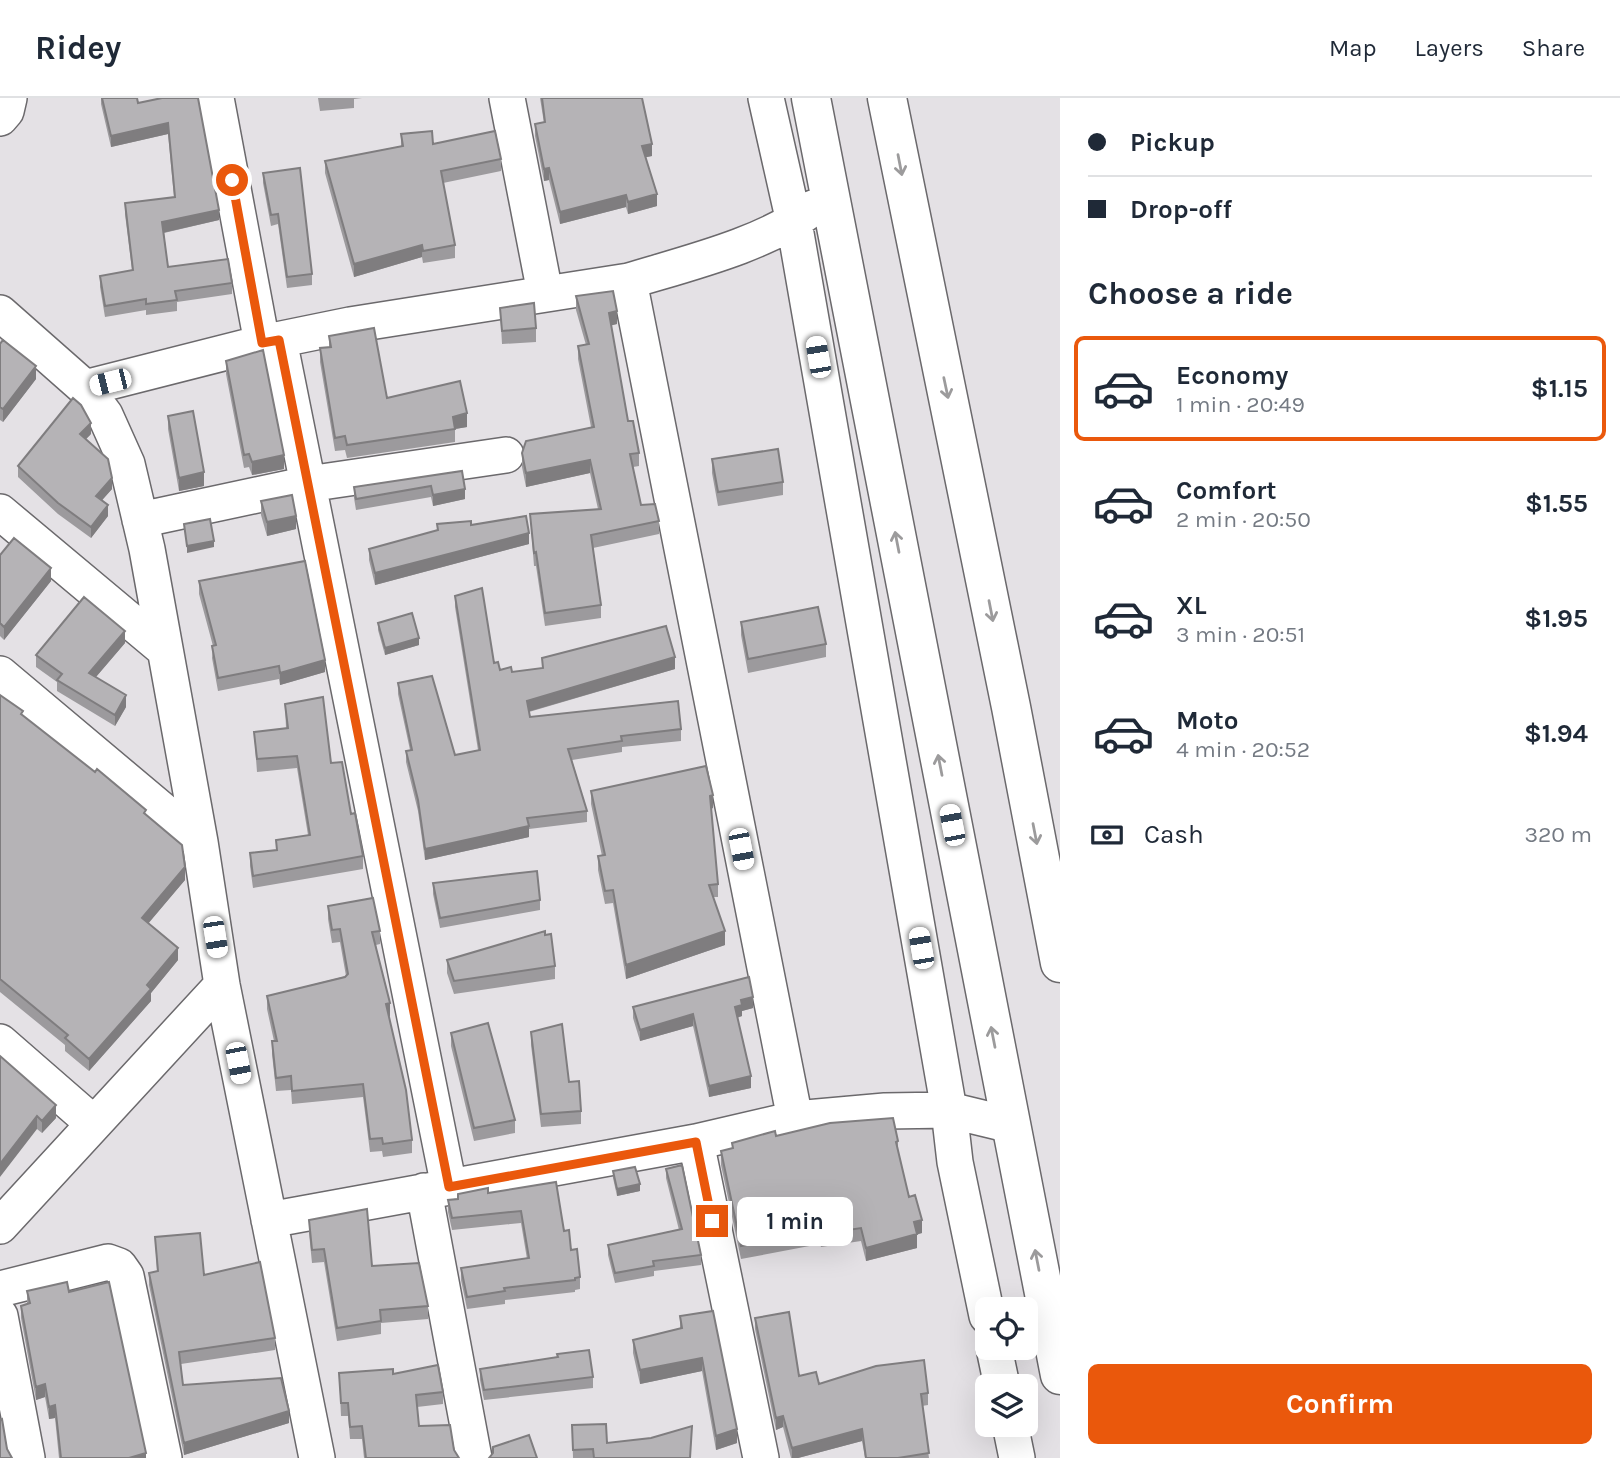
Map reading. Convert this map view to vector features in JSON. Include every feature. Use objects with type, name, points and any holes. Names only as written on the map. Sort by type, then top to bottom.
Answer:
[{"type":"highway","points":[[811,98],[1060,1375]]},
{"type":"highway","points":[[887,98],[1060,963]]},
{"type":"street","points":[[0,118],[6,111],[9,98]]},
{"type":"street","points":[[216,98],[271,341],[308,484],[437,1189],[474,1458]]},
{"type":"street","points":[[507,98],[545,293]]},
{"type":"street","points":[[766,98],[794,222],[949,1110],[955,1162],[983,1297]]},
{"type":"street","points":[[85,388],[271,341],[350,325],[629,281],[720,253],[794,222],[830,197]]},
{"type":"street","points":[[629,281],[795,1119]]},
{"type":"street","points":[[1,316],[85,388],[105,415],[127,464],[165,650],[200,842],[222,985],[317,1458]]},
{"type":"street","points":[[140,520],[308,484],[506,455]]},
{"type":"street","points":[[0,512],[165,650]]},
{"type":"street","points":[[0,674],[200,842]]},
{"type":"street","points":[[0,1226],[222,985]]},
{"type":"street","points":[[0,1042],[93,1123]]},
{"type":"street","points":[[269,1220],[696,1142],[795,1119],[885,1111],[949,1110],[1011,1125]]},
{"type":"street","points":[[696,1142],[761,1458]]},
{"type":"street","points":[[0,1289],[108,1262],[119,1266],[126,1276],[164,1458]]},
{"type":"street","points":[[0,1316],[27,1458]]},
{"type":"street","points":[[1013,1437],[1017,1458]]},
{"type":"building","points":[[102,98],[137,98],[138,103],[162,98],[198,98],[219,210],[162,222],[168,267],[228,259],[232,283],[175,291],[177,300],[146,304],[146,299],[105,306],[100,276],[133,270],[125,203],[175,197],[168,123],[111,136]]},
{"type":"building","points":[[542,98],[642,98],[652,144],[642,146],[657,194],[628,202],[626,195],[560,212],[549,168],[544,169],[535,124],[545,122]]},
{"type":"building","points":[[432,131],[433,144],[495,131],[501,159],[441,171],[455,245],[423,251],[422,245],[354,264],[325,161],[403,146],[401,134]]},
{"type":"building","points":[[300,168],[312,274],[287,277],[278,214],[271,215],[263,173]]},
{"type":"building","points":[[613,291],[617,311],[609,313],[628,421],[633,421],[639,453],[630,454],[641,505],[655,504],[659,521],[591,535],[601,605],[545,613],[530,514],[601,509],[590,460],[526,473],[522,453],[526,441],[594,427],[578,346],[589,344],[576,296]]},
{"type":"building","points":[[534,303],[536,328],[502,331],[500,308]]},
{"type":"building","points":[[374,328],[387,398],[460,381],[467,413],[453,417],[455,429],[347,445],[345,436],[335,438],[320,348],[331,347],[329,336]]},
{"type":"building","points":[[3,340],[36,366],[3,409],[0,407],[0,344]]},
{"type":"building","points":[[263,350],[284,455],[252,462],[249,454],[244,455],[226,361]]},
{"type":"building","points":[[73,398],[81,405],[91,423],[80,434],[108,459],[112,478],[96,496],[108,505],[91,527],[58,503],[18,466]]},
{"type":"building","points":[[193,411],[204,472],[179,478],[168,416]]},
{"type":"building","points":[[778,449],[783,482],[718,492],[712,459]]},
{"type":"building","points":[[462,471],[465,489],[433,495],[431,486],[356,499],[354,487]]},
{"type":"building","points":[[292,495],[296,516],[267,522],[261,501]]},
{"type":"building","points":[[526,516],[529,533],[375,573],[369,549],[438,530],[437,524],[471,521],[471,525]]},
{"type":"building","points":[[210,519],[214,541],[187,546],[184,524]]},
{"type":"building","points":[[14,538],[51,568],[4,627],[0,623],[0,555]]},
{"type":"building","points":[[305,561],[325,660],[280,673],[279,666],[218,678],[212,646],[216,645],[199,581]]},
{"type":"building","points":[[482,588],[494,663],[498,662],[500,670],[511,667],[512,672],[543,668],[542,658],[666,626],[675,657],[527,701],[530,717],[678,701],[681,729],[621,736],[622,741],[568,749],[587,811],[527,818],[529,826],[425,849],[418,800],[406,751],[412,750],[398,683],[432,676],[455,755],[480,750],[455,596]]},
{"type":"building","points":[[84,597],[125,631],[89,673],[126,695],[115,715],[57,680],[62,674],[36,655]]},
{"type":"building","points":[[818,607],[826,644],[748,659],[741,622]]},
{"type":"building","points":[[412,613],[419,638],[385,648],[378,623]]},
{"type":"building","points":[[0,695],[95,772],[97,769],[182,845],[185,867],[142,918],[178,948],[147,985],[151,989],[89,1059],[65,1038],[68,1035],[0,979]]},
{"type":"building","points":[[323,697],[331,763],[342,762],[351,814],[355,813],[363,856],[253,876],[250,853],[277,850],[276,840],[310,835],[297,756],[257,759],[254,732],[288,728],[285,704]]},
{"type":"building","points":[[706,766],[713,795],[710,796],[718,884],[709,885],[725,931],[626,965],[613,890],[605,891],[598,856],[605,855],[591,791]]},
{"type":"building","points":[[537,871],[540,900],[440,918],[433,883]]},
{"type":"building","points":[[373,898],[380,931],[372,932],[390,1003],[386,1004],[406,1090],[412,1140],[383,1144],[382,1138],[370,1139],[363,1084],[292,1091],[291,1076],[276,1078],[272,1041],[277,1041],[267,996],[345,977],[348,974],[340,929],[332,930],[328,906]]},
{"type":"building","points":[[545,931],[545,935],[551,934],[555,966],[454,981],[447,960]]},
{"type":"building","points":[[749,977],[753,997],[741,1000],[742,1005],[735,1007],[751,1076],[709,1086],[693,1014],[640,1030],[633,1007]]},
{"type":"building","points":[[488,1023],[515,1120],[474,1128],[451,1033]]},
{"type":"building","points":[[562,1024],[569,1082],[579,1081],[581,1111],[541,1114],[531,1032]]},
{"type":"building","points":[[0,1056],[56,1105],[42,1121],[37,1116],[0,1164]]},
{"type":"building","points":[[893,1118],[909,1197],[915,1195],[922,1220],[914,1222],[917,1234],[866,1248],[861,1228],[821,1234],[820,1231],[741,1246],[721,1151],[733,1148],[732,1143],[775,1131],[776,1136],[830,1123]]},
{"type":"building","points":[[682,1165],[701,1255],[653,1261],[654,1266],[615,1273],[608,1245],[682,1229],[666,1169]]},
{"type":"building","points":[[635,1167],[640,1184],[617,1189],[613,1171]]},
{"type":"building","points":[[556,1182],[564,1231],[569,1230],[571,1250],[577,1249],[580,1277],[575,1280],[504,1288],[505,1291],[467,1297],[461,1268],[529,1258],[521,1211],[452,1218],[448,1200],[458,1199],[458,1194],[488,1188],[488,1193]]},
{"type":"building","points":[[367,1209],[372,1266],[419,1263],[428,1306],[380,1310],[381,1321],[337,1328],[324,1249],[312,1250],[309,1220]]},
{"type":"building","points":[[200,1233],[204,1275],[260,1262],[275,1338],[179,1352],[183,1385],[281,1378],[289,1411],[184,1443],[149,1273],[158,1271],[155,1237]]},
{"type":"building","points":[[67,1282],[69,1292],[109,1282],[146,1453],[129,1458],[61,1458],[55,1405],[49,1407],[45,1384],[36,1387],[21,1306],[30,1303],[27,1291]]},
{"type":"building","points":[[713,1311],[737,1429],[716,1436],[702,1358],[640,1370],[633,1340],[682,1328],[680,1316]]},
{"type":"building","points":[[789,1312],[799,1376],[816,1372],[819,1384],[876,1366],[924,1360],[928,1393],[921,1394],[929,1453],[898,1458],[866,1458],[862,1429],[792,1448],[783,1416],[776,1418],[755,1318]]},
{"type":"building","points":[[589,1350],[593,1377],[484,1390],[480,1369]]},
{"type":"building","points":[[438,1365],[443,1392],[416,1395],[419,1426],[450,1425],[454,1450],[459,1458],[366,1458],[362,1426],[350,1427],[348,1403],[341,1403],[339,1373],[393,1369],[393,1374]]},
{"type":"building","points":[[2,1419],[7,1449],[12,1458],[0,1458]]},
{"type":"building","points":[[606,1424],[607,1443],[651,1438],[692,1426],[690,1458],[594,1458],[593,1449],[573,1450],[572,1425]]},
{"type":"building","points":[[529,1435],[537,1458],[489,1458],[493,1447]]},
{"type":"route","points":[[232,180],[262,343],[279,340],[449,1187],[696,1142],[712,1221]]}]
